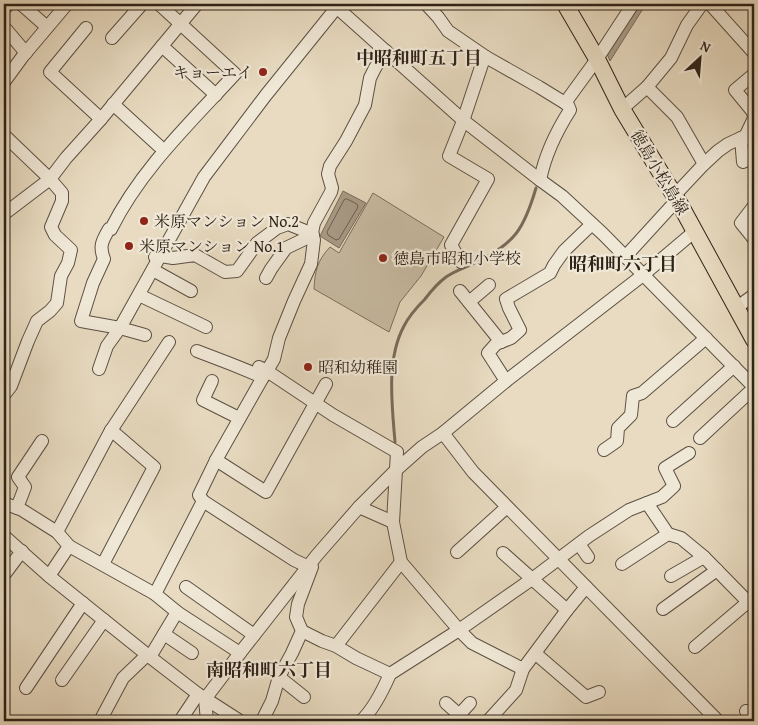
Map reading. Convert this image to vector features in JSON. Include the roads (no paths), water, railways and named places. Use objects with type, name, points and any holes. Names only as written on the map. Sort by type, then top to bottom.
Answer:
[{"type":"main road","name":"徳島小松島線","points":[[565,4],[597,59],[622,109],[676,198],[754,340]]},
{"type":"street","points":[[4,10],[9,4]]},
{"type":"street","points":[[21,4],[47,27]]},
{"type":"street","points":[[4,82],[26,52],[67,4]]},
{"type":"street","points":[[112,38],[142,4]]},
{"type":"street","points":[[145,335],[81,321],[93,283],[104,259],[101,249],[104,237],[109,229],[111,229],[132,192],[155,161],[235,74],[159,4]]},
{"type":"street","points":[[4,214],[50,179],[197,4]]},
{"type":"street","points":[[426,4],[448,31],[486,57],[540,87],[568,106],[570,110],[547,154],[540,180]]},
{"type":"street","points":[[565,103],[633,4]]},
{"type":"street","points":[[622,109],[647,87],[671,58],[687,25],[702,4]]},
{"type":"street","points":[[710,4],[754,53]]},
{"type":"street","points":[[99,369],[107,346],[139,295],[156,261],[204,177],[335,5],[463,121],[562,196],[754,388],[700,438]]},
{"type":"street","points":[[4,27],[26,52]]},
{"type":"street","points":[[86,28],[50,72],[101,119]]},
{"type":"street","points":[[162,46],[216,95]]},
{"type":"street","points":[[311,563],[294,560],[203,501],[198,495],[239,418],[274,359],[279,338],[311,264],[314,240],[312,234],[316,220],[332,188],[328,174],[330,166],[365,104],[370,78],[386,51]]},
{"type":"street","points":[[461,262],[451,245],[488,179],[449,156],[486,57]]},
{"type":"street","points":[[754,74],[735,90],[753,112],[754,118],[747,138],[743,162],[754,158]]},
{"type":"street","points":[[647,87],[677,117],[704,164]]},
{"type":"street","points":[[113,104],[160,146]]},
{"type":"street","points":[[625,257],[704,164],[728,144],[747,138]]},
{"type":"street","points":[[5,139],[50,179],[62,193],[62,202],[51,227],[55,235],[71,250],[68,263],[61,276],[57,303],[37,321],[6,387]]},
{"type":"street","points":[[754,206],[741,223],[754,239]]},
{"type":"street","points":[[156,261],[195,256],[225,272],[237,271],[257,242],[277,228],[288,224],[312,234]]},
{"type":"street","points":[[506,381],[488,353],[496,344],[511,338],[520,330],[506,299],[550,273],[564,250],[592,224]]},
{"type":"street","points":[[180,721],[240,653],[311,563],[359,507],[395,471],[422,447],[443,433],[506,381],[643,275],[694,230]]},
{"type":"street","points":[[266,278],[286,248],[312,234]]},
{"type":"street","points":[[156,261],[192,291]]},
{"type":"street","points":[[469,302],[489,285]]},
{"type":"street","points":[[460,291],[501,342]]},
{"type":"street","points":[[139,295],[206,327]]},
{"type":"street","points":[[736,308],[754,295]]},
{"type":"street","points":[[604,450],[617,441],[618,428],[631,415],[633,396],[642,393],[706,338]]},
{"type":"street","points":[[56,532],[111,430],[169,342]]},
{"type":"street","points":[[197,351],[265,374]]},
{"type":"street","points":[[249,362],[265,374],[397,452],[393,522],[401,562],[472,643],[523,669]]},
{"type":"street","points":[[673,421],[734,366]]},
{"type":"street","points":[[212,382],[204,400],[239,418]]},
{"type":"street","points":[[216,460],[266,492],[326,384]]},
{"type":"street","points":[[103,564],[154,467],[111,430]]},
{"type":"street","points":[[443,433],[473,472],[718,721]]},
{"type":"street","points":[[17,508],[25,487],[18,478],[42,441]]},
{"type":"street","points":[[361,721],[367,716],[390,674],[459,630],[629,510],[662,497],[674,486],[665,468],[689,453]]},
{"type":"street","points":[[155,594],[203,501]]},
{"type":"street","points":[[4,503],[22,510],[56,532],[69,546],[155,594],[177,612],[240,653]]},
{"type":"street","points":[[647,503],[668,534],[681,538],[704,557],[751,605],[695,647]]},
{"type":"street","points":[[359,507],[393,522]]},
{"type":"street","points":[[457,552],[507,507]]},
{"type":"street","points":[[622,564],[668,534]]},
{"type":"street","points":[[4,536],[49,576],[148,656],[201,697],[240,721]]},
{"type":"street","points":[[579,544],[588,557]]},
{"type":"street","points":[[49,576],[69,546]]},
{"type":"street","points":[[4,576],[22,551]]},
{"type":"street","points":[[503,553],[567,610]]},
{"type":"street","points":[[671,576],[704,557]]},
{"type":"street","points":[[336,646],[401,562]]},
{"type":"street","points":[[311,563],[308,580],[298,604],[296,617],[302,631],[390,674]]},
{"type":"street","points":[[663,609],[717,570]]},
{"type":"street","points":[[488,721],[516,690],[523,669],[586,587]]},
{"type":"street","points":[[186,588],[254,635]]},
{"type":"street","points":[[26,688],[83,603]]},
{"type":"street","points":[[100,721],[123,678],[148,656],[177,612]]},
{"type":"street","points":[[62,680],[104,620]]},
{"type":"street","points":[[262,721],[272,701],[279,677],[302,631]]},
{"type":"street","points":[[164,634],[192,653]]},
{"type":"street","points":[[536,654],[586,697],[599,692]]},
{"type":"street","points":[[279,677],[304,697]]},
{"type":"street","points":[[201,697],[207,721]]},
{"type":"street","points":[[446,703],[463,718],[470,703]]},
{"type":"water","points":[[637,4],[646,4],[610,61],[607,54]]},
{"type":"water","points":[[343,191],[366,203],[339,248],[320,236]]},
{"type":"waterway","points":[[395,442],[392,367],[398,339],[406,322],[432,290],[446,277],[490,255],[509,241],[522,224],[536,188]]},
{"type":"place","name":"キョーエイ","points":[[263,72]]},
{"type":"place","name":"米原マンション No.2","points":[[144,221]]},
{"type":"place","name":"米原マンション No.1","points":[[129,246]]},
{"type":"place","name":"徳島市昭和小学校","points":[[383,258]]},
{"type":"place","name":"昭和幼稚園","points":[[308,367]]},
{"type":"district","name":"中昭和町五丁目","points":[[419,57]]},
{"type":"district","name":"昭和町六丁目","points":[[623,263]]},
{"type":"district","name":"南昭和町六丁目","points":[[269,669]]}]
